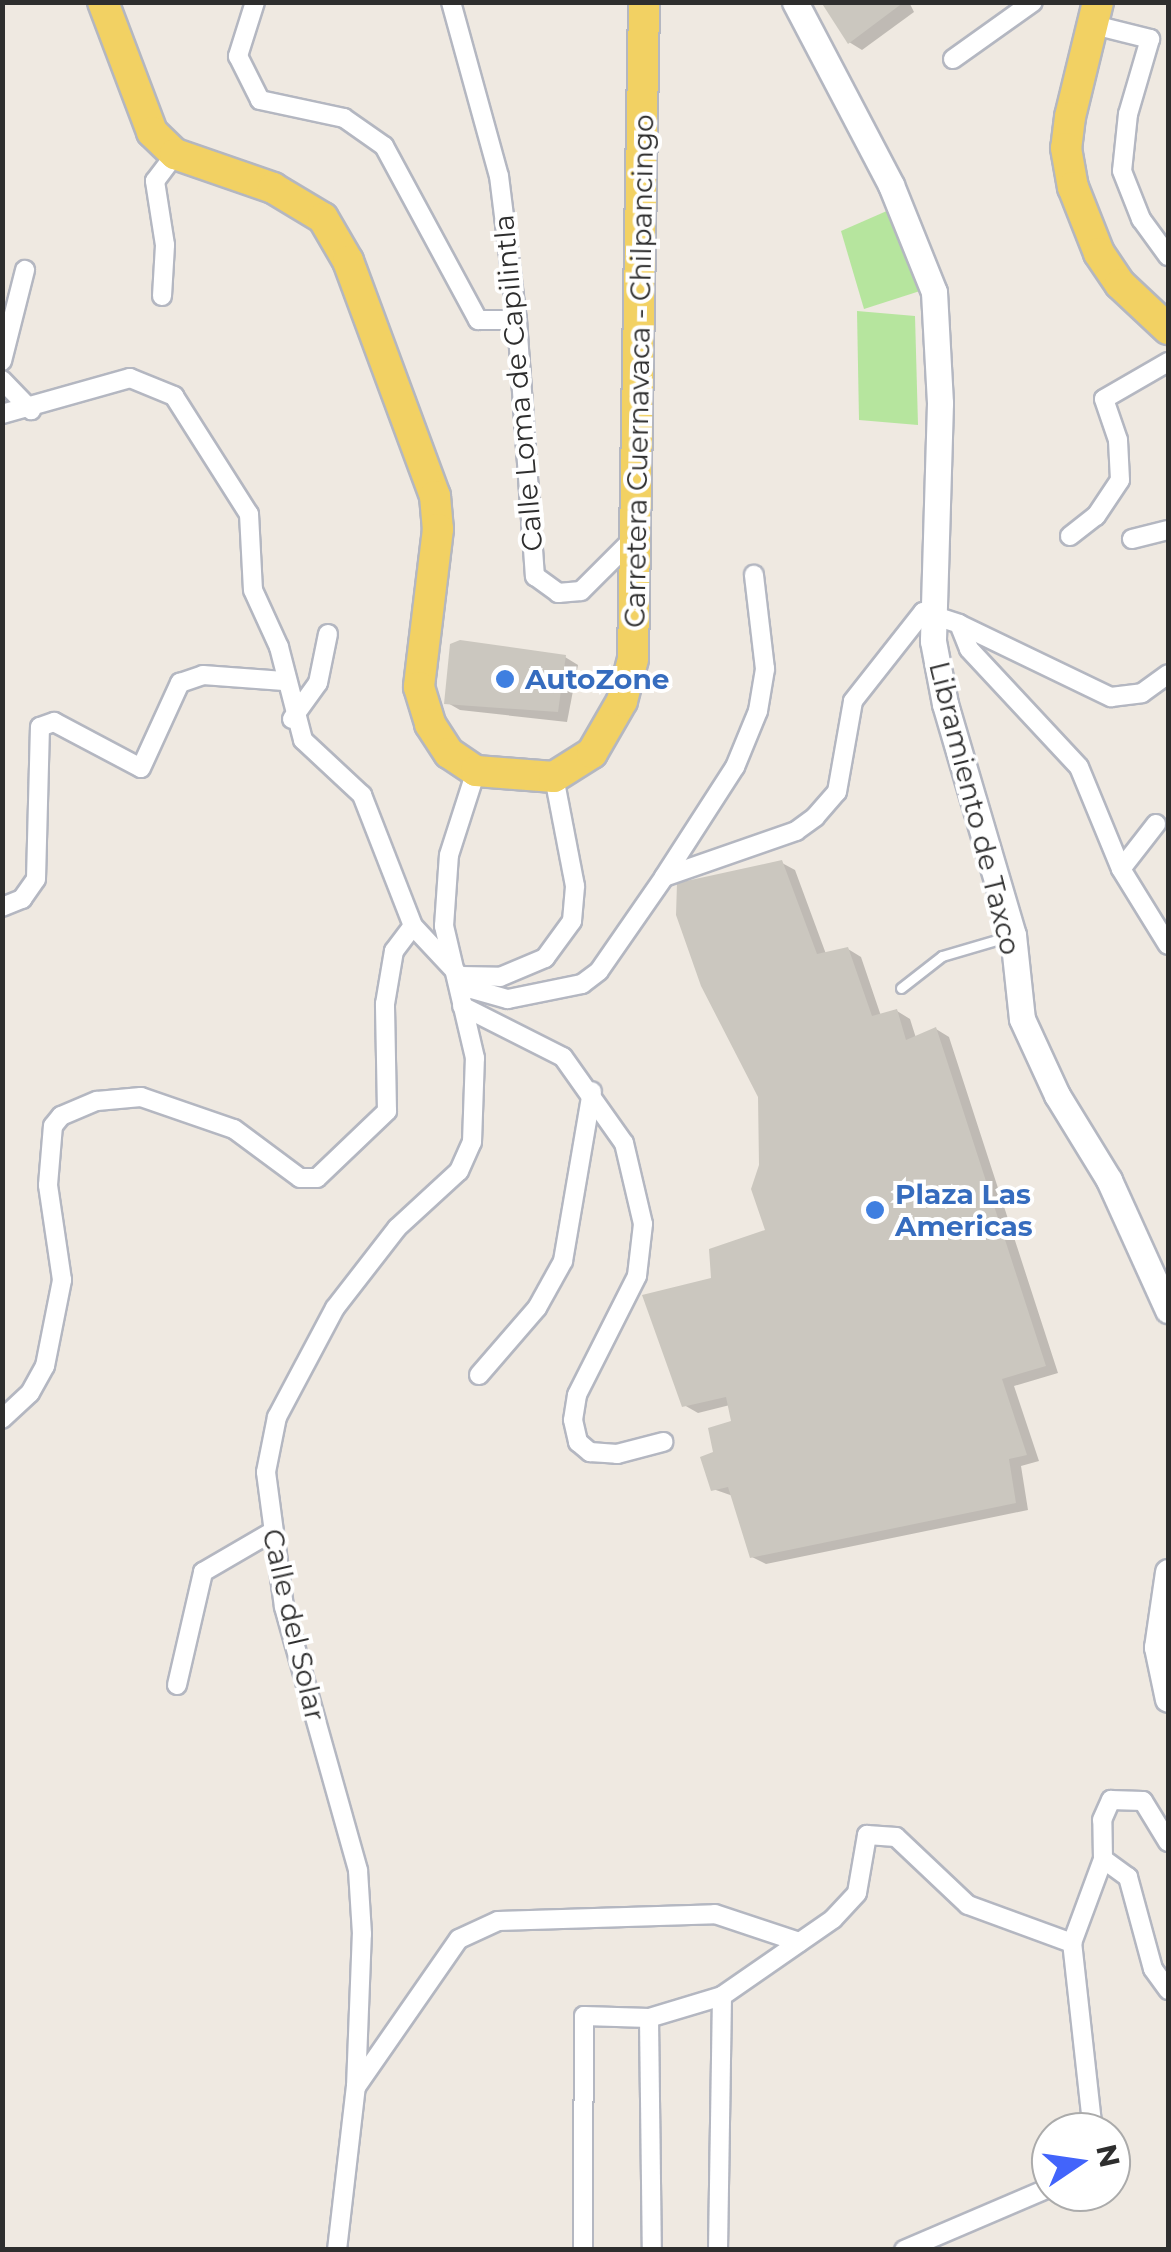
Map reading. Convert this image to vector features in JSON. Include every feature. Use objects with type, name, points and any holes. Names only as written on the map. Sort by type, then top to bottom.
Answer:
[{"type":"main road","points":[[103,2],[136,99],[152,132],[175,154],[307,203],[348,261],[436,496],[438,530],[418,687],[448,753],[476,771],[554,777]]},
{"type":"main road","name":"Carretera Cuernavaca - Chilpancingo","points":[[554,777],[592,753],[622,701],[633,659],[639,534],[644,2]]},
{"type":"main road","name":"Libramiento de Taxco","points":[[795,2],[891,185],[934,292],[940,403],[934,614],[945,704],[1012,935],[1028,1036],[1109,1180],[1168,1310]]},
{"type":"main road","points":[[1096,14],[1066,148],[1078,212],[1120,284],[1168,328]]},
{"type":"main road","points":[[1168,1572],[1157,1647],[1168,1699]]},
{"type":"street","points":[[255,2],[238,56],[260,100],[344,118],[384,146],[478,320],[518,320]]},
{"type":"street","name":"Calle Loma de Capilintla","points":[[451,2],[498,176],[518,320],[534,576],[558,593],[581,591],[639,534]]},
{"type":"street","points":[[953,60],[1033,2]]},
{"type":"street","points":[[1096,14],[1150,39],[1128,114],[1122,171],[1141,219],[1168,256]]},
{"type":"street","points":[[162,296],[164,245],[155,181],[175,154]]},
{"type":"street","points":[[2,361],[25,270]]},
{"type":"street","points":[[1070,536],[1096,516],[1120,480],[1118,440],[1104,400],[1168,362]]},
{"type":"street","points":[[2,414],[31,410],[130,378],[174,396],[250,514],[251,579],[278,647],[292,719],[303,740],[362,795],[413,926],[456,969],[496,998],[582,984],[599,971],[735,767],[758,711],[765,669],[754,575]]},
{"type":"street","points":[[2,380],[31,410]]},
{"type":"street","points":[[1132,539],[1168,530]]},
{"type":"street","points":[[664,877],[796,831],[815,817],[837,792],[853,701],[910,620],[934,614],[1111,698],[1142,692],[1168,674]]},
{"type":"street","points":[[958,624],[969,649],[1079,768],[1120,869],[1168,945]]},
{"type":"street","points":[[292,719],[318,683],[328,634]]},
{"type":"street","points":[[2,908],[22,899],[36,879],[40,726],[54,722],[140,768],[180,683],[203,675],[284,681]]},
{"type":"street","name":"Calle del Solar","points":[[337,2250],[356,2086],[362,1934],[358,1870],[284,1607],[270,1533],[266,1472],[277,1417],[301,1364],[397,1228],[459,1171],[472,1142],[478,1088],[456,969],[446,874],[476,771]]},
{"type":"street","points":[[456,969],[500,977],[545,958],[572,921],[575,886],[554,777]]},
{"type":"street","points":[[1120,869],[1156,824]]},
{"type":"street","points":[[2,896],[22,899]]},
{"type":"street","points":[[2,1419],[30,1393],[44,1366],[58,1297],[62,1259],[48,1185],[54,1126],[61,1116],[97,1101],[141,1097],[234,1129],[300,1178],[317,1178],[387,1111],[385,1004],[394,951],[413,926]]},
{"type":"street","points":[[462,1006],[562,1057],[592,1090],[624,1142],[643,1224],[637,1276],[577,1395],[573,1420],[578,1442],[590,1452],[617,1454],[664,1442]]},
{"type":"street","points":[[479,1374],[537,1308],[563,1260],[592,1090]]},
{"type":"street","points":[[177,1685],[204,1572],[270,1533]]},
{"type":"street","points":[[1091,2112],[1072,1943],[1103,1858],[1102,1820],[1112,1800],[1144,1801],[1168,1842]]},
{"type":"street","points":[[583,2250],[584,2016],[650,2018],[722,1996],[798,1942],[857,1893],[867,1836],[896,1837],[968,1904],[1072,1943]]},
{"type":"street","points":[[1103,1858],[1128,1877],[1153,1969],[1168,1990]]},
{"type":"street","points":[[356,2086],[458,1938],[498,1920],[714,1914],[798,1942]]},
{"type":"street","points":[[718,2250],[722,1996]]},
{"type":"street","points":[[650,2018],[652,2250]]},
{"type":"street","points":[[904,2250],[1031,2196]]},
{"type":"lane","points":[[900,988],[942,956],[1012,935]]},
{"type":"green space","points":[[889,210],[920,291],[864,309],[841,231]]},
{"type":"green space","points":[[857,311],[915,316],[918,425],[859,420]]},
{"type":"building","points":[[821,2],[904,2],[848,44]]},
{"type":"building","name":"AutoZone","points":[[460,640],[566,655],[558,712],[444,704],[450,644]]},
{"type":"building","name":"Plaza Las Americas","points":[[782,860],[817,954],[848,947],[872,1016],[897,1009],[906,1040],[936,1027],[1046,1366],[1002,1379],[1027,1455],[1009,1459],[1016,1503],[750,1558],[728,1487],[711,1491],[700,1457],[713,1452],[708,1428],[731,1421],[726,1397],[682,1407],[642,1295],[711,1278],[709,1249],[765,1230],[751,1189],[759,1165],[758,1097],[701,986],[676,915],[677,883]]},
{"type":"place","name":"AutoZone","points":[[505,679]]},
{"type":"place","name":"Plaza Las Americas","points":[[875,1210]]}]
